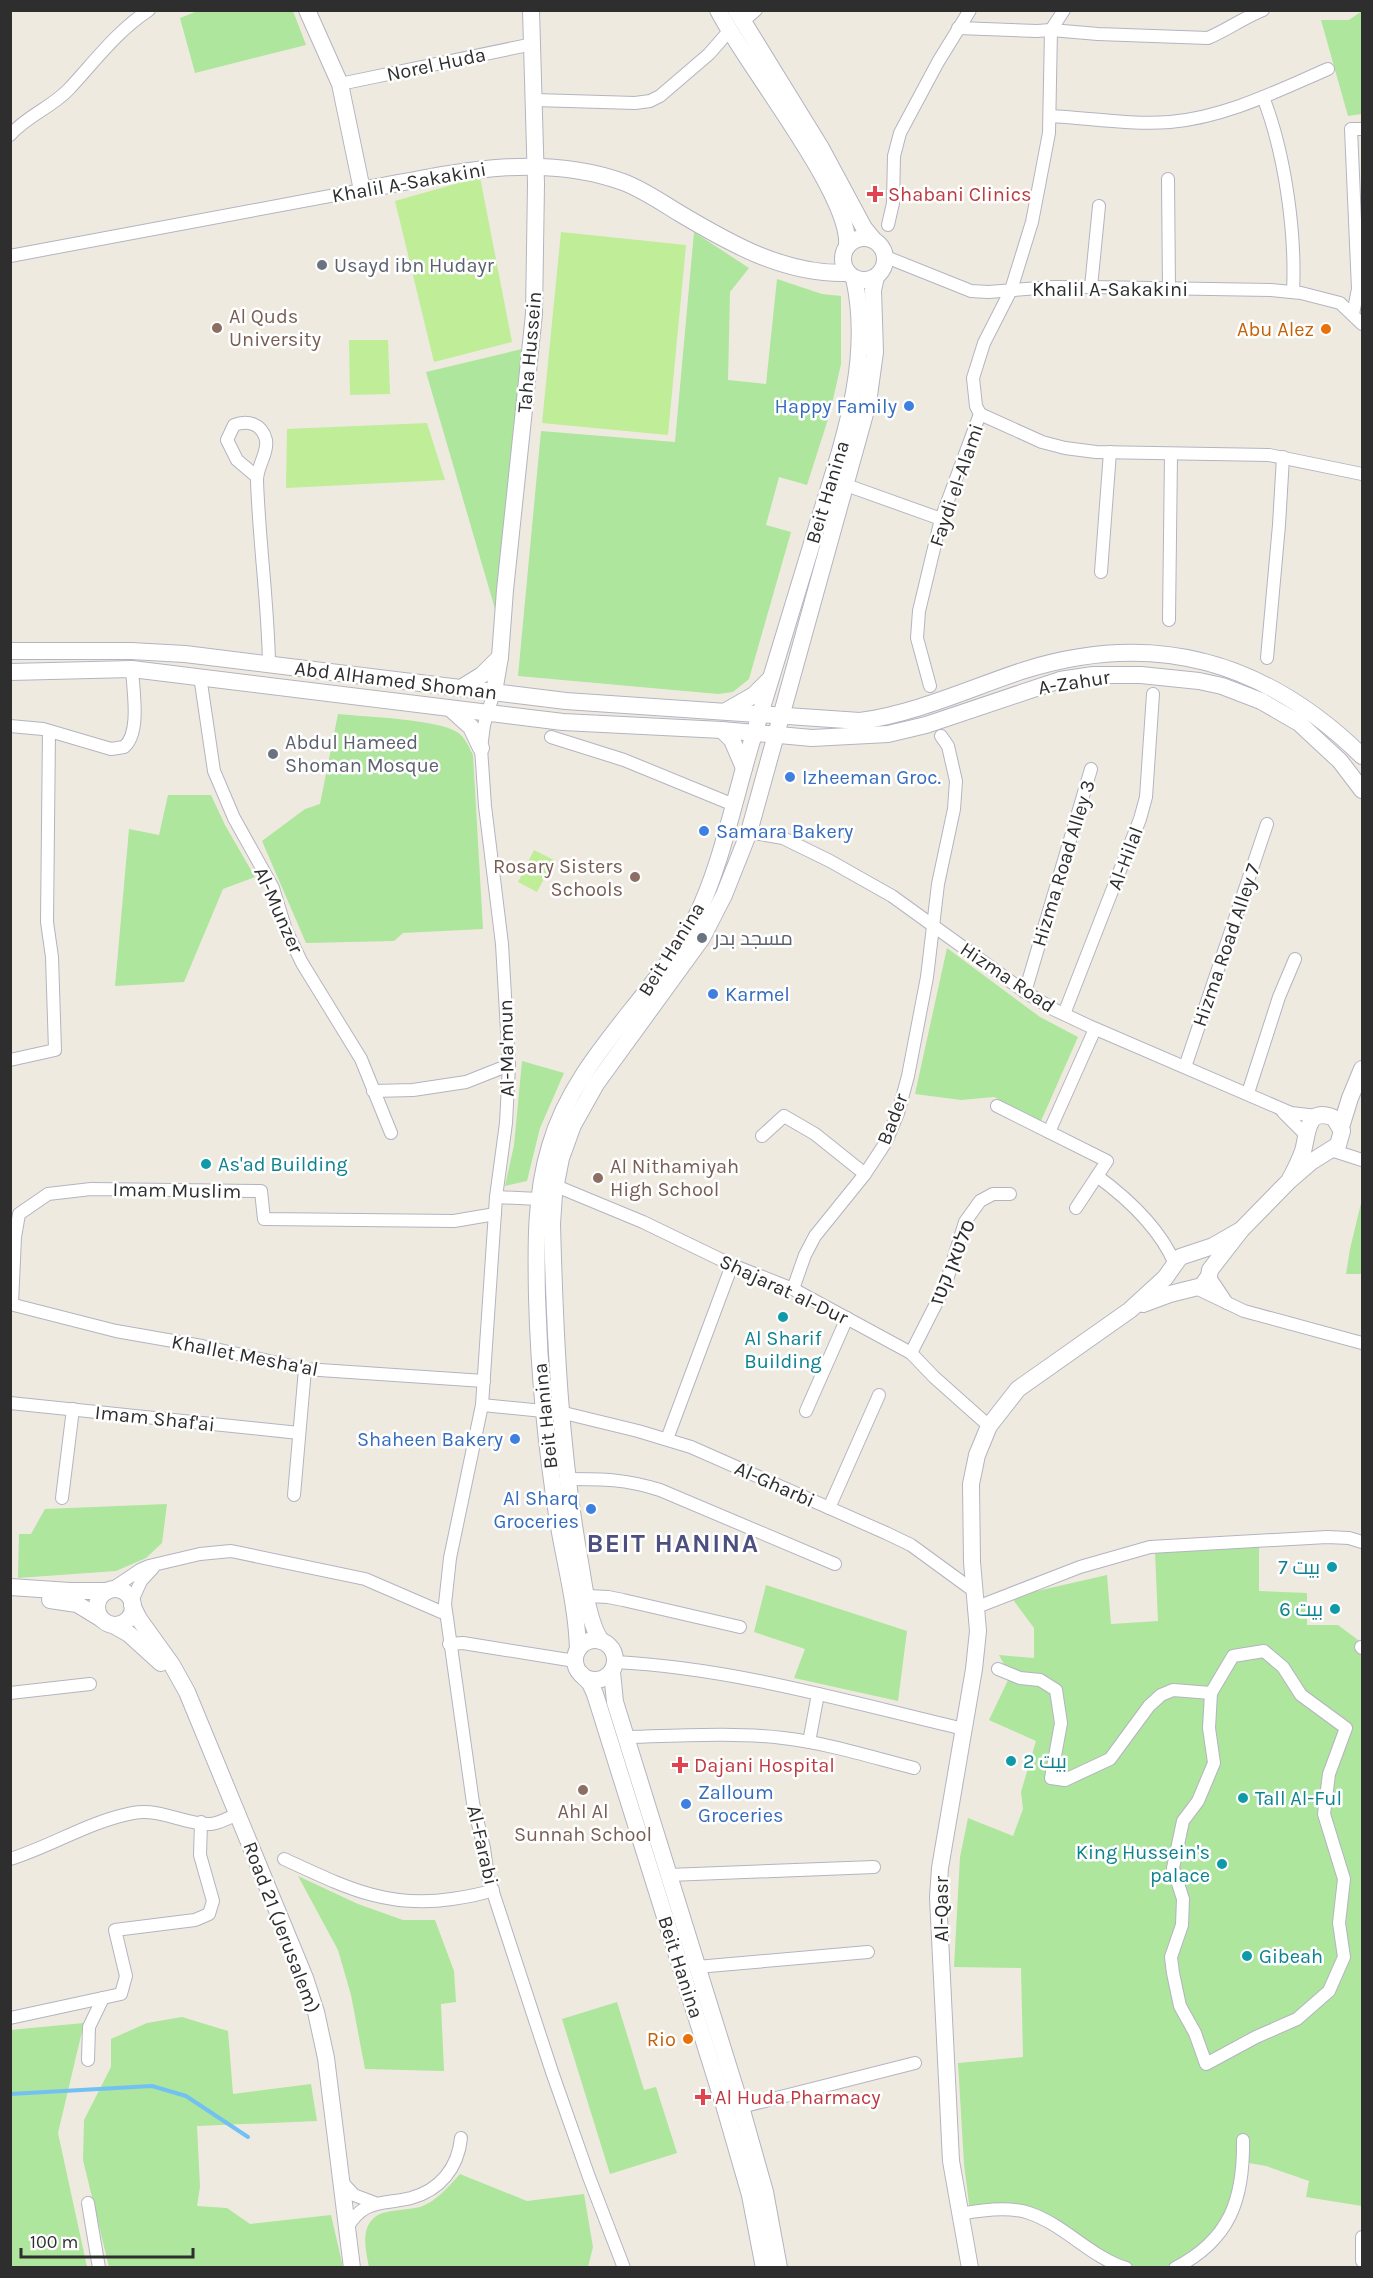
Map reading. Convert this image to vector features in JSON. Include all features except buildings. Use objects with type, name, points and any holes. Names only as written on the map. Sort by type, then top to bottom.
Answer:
[{"type":"street","points":[[10,135],[22,122],[68,90],[130,15],[149,10]]},
{"type":"street","points":[[307,10],[340,84],[362,190]]},
{"type":"street","name":"Taha Hussein","points":[[494,692],[500,657],[507,568],[534,314],[537,234],[536,100],[531,10]]},
{"type":"street","points":[[718,10],[736,21],[821,148],[864,228],[884,250],[886,257],[884,268],[876,277],[865,280],[851,275],[843,260],[846,229],[828,185],[736,21]]},
{"type":"street","points":[[536,100],[635,103],[650,101],[660,96],[710,54],[736,21],[756,10]]},
{"type":"street","points":[[888,225],[893,203],[894,156],[900,133],[970,10]]},
{"type":"street","points":[[1051,30],[1064,10]]},
{"type":"street","points":[[958,28],[1208,38],[1224,32],[1241,19],[1263,10]]},
{"type":"street","name":"Faydi el-Alami","points":[[930,686],[920,652],[916,627],[941,519],[980,414],[976,406],[972,378],[984,343],[1011,290],[1032,222],[1050,116],[1051,30]]},
{"type":"street","name":"Norel Huda","points":[[340,84],[533,44]]},
{"type":"street","points":[[1050,116],[1170,122],[1227,110],[1328,69]]},
{"type":"street","points":[[1263,97],[1278,140],[1294,248],[1293,292]]},
{"type":"street","points":[[1362,129],[1350,129],[1360,277],[1353,314],[1362,324]]},
{"type":"street","name":"Khalil A-Sakakini","points":[[10,256],[490,168],[536,166],[585,172],[625,183],[725,241],[767,260],[818,272],[851,275]]},
{"type":"street","points":[[1168,179],[1169,289]]},
{"type":"street","points":[[1091,287],[1099,206]]},
{"type":"street","points":[[845,249],[859,238],[873,239]]},
{"type":"street","name":"Khalil A-Sakakini","points":[[790,265],[819,262],[845,249]]},
{"type":"street","name":"Khalil A-Sakakini","points":[[886,257],[971,291],[1091,287],[1270,290],[1293,292],[1340,303],[1353,314]]},
{"type":"street","name":"Beit Hanina","points":[[764,2268],[750,2195],[714,2071],[595,1694],[578,1662],[577,1627],[559,1524],[552,1412],[537,1290],[536,1236],[539,1199],[549,1148],[559,1117],[574,1087],[592,1061],[670,958],[693,922],[703,900],[734,805],[844,437],[852,403],[859,350],[858,295],[851,275]]},
{"type":"street","name":"Beit Hanina","points":[[601,1641],[596,1633],[587,1596],[567,1479],[552,1412],[552,1224],[561,1158],[573,1125],[604,1072],[702,938],[724,895],[749,832],[868,402],[873,372],[875,334],[873,290],[876,277]]},
{"type":"street","points":[[980,414],[1042,442],[1065,448],[1110,452],[1269,455],[1362,474]]},
{"type":"street","points":[[1101,572],[1110,452]]},
{"type":"street","points":[[1169,620],[1172,454]]},
{"type":"street","points":[[1267,658],[1283,458]]},
{"type":"street","points":[[257,477],[269,664]]},
{"type":"street","points":[[846,484],[941,519]]},
{"type":"street","name":"Abd AlHamed Shoman","points":[[10,651],[131,651],[185,654],[566,701],[782,716]]},
{"type":"street","name":"A-Zahur","points":[[782,716],[860,721],[897,715],[1061,660],[1101,653],[1160,655],[1212,663],[1267,684],[1308,709],[1339,733],[1362,756]]},
{"type":"street","points":[[461,688],[482,675],[500,657]]},
{"type":"street","points":[[10,726],[50,731],[111,749],[124,747],[131,739],[134,727],[132,669]]},
{"type":"street","name":"Abd AlHamed Shoman","points":[[10,672],[132,669],[563,722],[722,730],[754,734]]},
{"type":"street","name":"A-Zahur","points":[[754,734],[812,738],[888,734],[926,724],[1060,680],[1093,675],[1141,675],[1215,684],[1261,700],[1307,729],[1340,761],[1362,790]]},
{"type":"street","name":"Al-Munzer","points":[[200,676],[209,752],[214,771],[234,818],[273,888],[286,930],[294,946],[362,1059],[391,1133]]},
{"type":"street","points":[[725,711],[754,695],[773,676]]},
{"type":"street","points":[[792,681],[804,710],[820,719]]},
{"type":"street","name":"Al-Ma'mun","points":[[483,1405],[496,1197],[506,1123],[509,1065],[502,944],[484,806],[481,748],[487,714],[494,692]]},
{"type":"street","name":"Al-Hilal","points":[[1064,1014],[1140,819],[1146,797],[1153,694]]},
{"type":"street","points":[[451,708],[471,727],[481,748]]},
{"type":"street","points":[[722,730],[732,740],[744,768]]},
{"type":"street","points":[[10,1060],[55,1050],[52,957],[47,922],[50,731]]},
{"type":"street","points":[[934,925],[939,884],[954,809],[956,781],[948,746],[941,735]]},
{"type":"street","points":[[551,737],[624,760],[734,805]]},
{"type":"street","points":[[768,767],[785,751],[812,738]]},
{"type":"street","name":"Hizma Road Alley 3","points":[[1025,992],[1091,769]]},
{"type":"street","name":"Hizma Road Alley 7","points":[[1185,1067],[1267,824]]},
{"type":"street","name":"Hizma Road","points":[[749,832],[783,838],[892,896],[1025,992],[1064,1014],[1291,1113],[1320,1116]]},
{"type":"street","name":"Bader","points":[[793,1289],[805,1255],[815,1236],[865,1174],[886,1142],[898,1113],[908,1076],[927,977],[934,925]]},
{"type":"street","points":[[1248,1094],[1295,958]]},
{"type":"street","points":[[1049,1132],[1095,1029]]},
{"type":"street","points":[[373,1091],[413,1090],[466,1083],[509,1065]]},
{"type":"street","points":[[1288,1182],[1309,1124],[1335,1105],[1360,1075]]},
{"type":"street","points":[[1131,1310],[1170,1294],[1202,1286],[1241,1230],[1288,1182],[1338,1144],[1360,1075]]},
{"type":"street","points":[[998,1106],[1107,1161],[1076,1208]]},
{"type":"street","name":"Hizma Road","points":[[1277,1107],[1306,1137]]},
{"type":"street","points":[[762,1137],[784,1116],[815,1134],[865,1174]]},
{"type":"street","points":[[1320,1116],[1334,1118],[1362,1159]]},
{"type":"street","points":[[1306,1137],[1312,1147],[1362,1159]]},
{"type":"street","points":[[1097,1176],[1123,1198],[1157,1233],[1175,1265],[1176,1278],[1179,1283],[1233,1307],[1362,1343]]},
{"type":"street","name":"Shajarat al-Dur","points":[[556,1186],[643,1222],[732,1265],[793,1289],[911,1353],[934,1377],[989,1426]]},
{"type":"street","name":"Imam Muslim","points":[[11,1304],[15,1210],[48,1194],[91,1189],[261,1191],[264,1219],[454,1221],[495,1214]]},
{"type":"street","name":"סלטאן קטז","points":[[911,1353],[945,1286],[965,1222],[980,1201],[993,1194],[1010,1194]]},
{"type":"street","points":[[496,1197],[539,1199]]},
{"type":"street","points":[[1131,1310],[1153,1290],[1180,1257],[1214,1246],[1241,1230]]},
{"type":"street","points":[[1157,1233],[1206,1259],[1221,1296],[1233,1307]]},
{"type":"street","points":[[667,1439],[732,1265]]},
{"type":"street","name":"Khallet Mesha'al","points":[[11,1304],[116,1330],[305,1369],[484,1381]]},
{"type":"street","name":"Al-Qasr","points":[[970,2268],[951,2162],[938,1897],[940,1868],[978,1631],[970,1523],[971,1484],[977,1455],[989,1426],[1007,1400],[1018,1389],[1131,1310]]},
{"type":"street","points":[[806,1411],[847,1318]]},
{"type":"street","points":[[294,1495],[305,1369]]},
{"type":"street","points":[[829,1508],[879,1395]]},
{"type":"street","name":"Imam Shaf'ai","points":[[10,1404],[299,1433]]},
{"type":"street","name":"Al-Gharbi","points":[[483,1405],[552,1412],[667,1439],[691,1447],[911,1545],[976,1599]]},
{"type":"street","name":"Al-Farabi","points":[[483,1405],[450,1557],[445,1604],[473,1803],[493,1890],[555,2082],[624,2268]]},
{"type":"street","points":[[62,1498],[73,1409]]},
{"type":"street","points":[[567,1479],[612,1478],[652,1487],[835,1564]]},
{"type":"street","points":[[976,1599],[1150,1547],[1327,1537],[1348,1538],[1362,1542]]},
{"type":"street","points":[[10,1587],[69,1591],[108,1590],[123,1591],[132,1603],[133,1610],[129,1619],[124,1623],[106,1622],[96,1605],[98,1598],[108,1590],[140,1570],[167,1561],[212,1552],[243,1552],[309,1569],[365,1579],[446,1614]]},
{"type":"street","points":[[132,1603],[145,1575],[154,1567],[167,1561]]},
{"type":"street","points":[[587,1596],[615,1598],[740,1628]]},
{"type":"street","name":"Road 21 (Jerusalem)","points":[[10,1598],[70,1602],[85,1608],[129,1634],[154,1656],[192,1703]]},
{"type":"street","name":"Road 21 (Jerusalem)","points":[[132,1603],[139,1619],[175,1671],[192,1703],[305,1978],[316,2012],[326,2058],[352,2268]]},
{"type":"street","points":[[449,1644],[463,1643],[578,1662],[593,1680],[607,1677],[613,1667],[612,1648],[601,1641],[589,1641],[578,1662]]},
{"type":"street","points":[[1264,1651],[1283,1667],[1301,1695],[1346,1728],[1329,1774],[1324,1814],[1344,1879],[1340,1923],[1344,1957],[1329,1990],[1297,2019],[1256,2037],[1206,2064],[1195,2033],[1180,2006],[1171,1957],[1182,1925],[1183,1899],[1173,1868],[1183,1821],[1198,1801],[1215,1763],[1209,1728],[1211,1693],[1233,1656],[1264,1651]]},
{"type":"street","points":[[613,1667],[666,1664],[715,1671],[964,1729]]},
{"type":"street","name":"Beit Hanina","points":[[613,1667],[612,1690],[741,2107],[765,2192],[779,2268]]},
{"type":"street","points":[[998,1669],[1020,1678],[1040,1680],[1056,1690],[1061,1723],[1051,1778],[1065,1780],[1110,1759],[1149,1706],[1161,1695],[1173,1689],[1211,1693]]},
{"type":"street","points":[[10,1693],[90,1684]]},
{"type":"street","points":[[809,1742],[818,1694]]},
{"type":"street","points":[[626,1737],[759,1736],[809,1742],[914,1768]]},
{"type":"street","points":[[10,1859],[108,1820],[133,1813],[156,1812],[201,1822],[218,1823],[237,1814]]},
{"type":"street","points":[[10,2019],[121,1994],[126,1976],[115,1930],[195,1920],[209,1914],[212,1909],[212,1891],[200,1855],[201,1822]]},
{"type":"street","points":[[284,1859],[362,1893],[391,1900],[434,1902],[480,1895],[493,1890]]},
{"type":"street","points":[[669,1875],[874,1867]]},
{"type":"street","points":[[697,1967],[868,1952]]},
{"type":"street","points":[[88,2060],[89,2026],[103,1998]]},
{"type":"street","points":[[741,2107],[915,2063]]},
{"type":"street","points":[[347,2228],[356,2215],[375,2203],[409,2198],[441,2182],[456,2161],[461,2138]]},
{"type":"street","points":[[1175,2268],[1191,2260],[1223,2229],[1239,2188],[1243,2162],[1243,2140]]},
{"type":"street","points":[[342,2182],[354,2195],[375,2203]]},
{"type":"street","points":[[88,2203],[99,2268]]},
{"type":"street","points":[[960,2214],[1009,2210],[1027,2212],[1043,2219],[1099,2256],[1126,2268]]},
{"type":"street","points":[[1362,2237],[1362,2261]]},
{"type":"green space","points":[[200,10],[293,11],[306,45],[195,73],[180,18]]},
{"type":"green space","points":[[1362,11],[1362,114],[1348,116],[1321,20],[1349,20]]},
{"type":"green space","points":[[480,177],[512,342],[434,362],[395,201]]},
{"type":"green space","points":[[561,232],[686,245],[668,435],[542,423]]},
{"type":"green space","points":[[694,232],[749,268],[730,292],[728,380],[766,384],[777,279],[822,294],[841,296],[841,364],[830,413],[807,485],[779,477],[766,525],[791,532],[749,679],[733,692],[718,694],[518,676],[541,431],[675,442]]},
{"type":"green space","points":[[349,340],[388,340],[390,394],[350,395]]},
{"type":"green space","points":[[522,349],[495,609],[426,372]]},
{"type":"green space","points":[[427,423],[445,480],[286,488],[287,429]]},
{"type":"green space","points":[[338,714],[433,724],[457,732],[465,739],[473,755],[483,929],[403,933],[394,941],[306,943],[262,841],[305,809],[320,804]]},
{"type":"green space","points":[[168,795],[211,795],[225,825],[255,877],[223,889],[184,982],[115,986],[129,829],[159,835]]},
{"type":"green space","points":[[534,850],[554,860],[537,892],[518,882]]},
{"type":"green space","points":[[947,948],[1040,1017],[1078,1037],[1041,1121],[994,1097],[961,1100],[915,1094]]},
{"type":"green space","points":[[522,1061],[564,1073],[540,1128],[527,1181],[505,1186],[514,1145]]},
{"type":"green space","points":[[1362,1199],[1362,1274],[1346,1274],[1350,1249]]},
{"type":"green space","points":[[167,1504],[162,1543],[146,1558],[116,1571],[18,1578],[19,1534],[31,1534],[45,1509]]},
{"type":"green space","points":[[1259,1545],[1259,1591],[1307,1593],[1307,1625],[1338,1625],[1362,1643],[1362,2206],[1306,2197],[1309,2181],[1266,2166],[1249,2163],[1243,2142],[1236,2199],[1205,2249],[1165,2267],[1126,2267],[1027,2212],[970,2212],[964,2164],[958,2063],[1023,2057],[1021,1968],[954,1967],[960,1857],[968,1818],[1013,1836],[1023,1809],[1021,1792],[1036,1741],[989,1720],[1010,1676],[999,1655],[1034,1658],[1034,1628],[1011,1597],[1107,1575],[1111,1624],[1158,1621],[1155,1552]]},
{"type":"green space","points":[[766,1585],[907,1631],[898,1701],[794,1678],[805,1649],[754,1632]]},
{"type":"green space","points":[[298,1876],[358,1904],[403,1920],[435,1920],[454,1971],[456,2002],[441,2004],[444,2071],[365,2069],[351,1995],[338,1950]]},
{"type":"green space","points":[[617,2002],[644,2090],[656,2087],[677,2153],[610,2174],[562,2019]]},
{"type":"green space","points":[[182,2017],[228,2031],[233,2094],[311,2084],[317,2121],[197,2126],[200,2187],[197,2206],[227,2208],[250,2224],[331,2215],[343,2267],[109,2267],[83,2160],[84,2120],[111,2067],[111,2039],[147,2023]]},
{"type":"green space","points":[[84,2023],[58,2133],[87,2267],[11,2267],[10,2030]]},
{"type":"green space","points":[[460,2174],[527,2201],[584,2194],[593,2247],[588,2267],[369,2267],[365,2239],[372,2220],[382,2213],[420,2207],[432,2201]]},
{"type":"waterway","points":[[10,2094],[152,2086],[186,2096],[248,2137]]},
{"type":"place","name":"Shabani Clinics","points":[[875,194]]},
{"type":"place","name":"Usayd ibn Hudayr","points":[[322,265]]},
{"type":"place","name":"Al Quds University","points":[[217,328]]},
{"type":"place","name":"Abu Alez","points":[[1326,329]]},
{"type":"place","name":"Happy Family","points":[[909,406]]},
{"type":"place","name":"Abdul Hameed Shoman Mosque","points":[[273,754]]},
{"type":"place","name":"Izheeman Groc.","points":[[790,777]]},
{"type":"place","name":"Samara Bakery","points":[[704,831]]},
{"type":"place","name":"Rosary Sisters Schools","points":[[635,877]]},
{"type":"place","name":"مسجد بدر","points":[[702,938]]},
{"type":"place","name":"Karmel","points":[[713,994]]},
{"type":"place","name":"As'ad Building","points":[[206,1164]]},
{"type":"place","name":"Al Nithamiyah High School","points":[[598,1178]]},
{"type":"place","name":"Al Sharif Building","points":[[783,1317]]},
{"type":"place","name":"Shaheen Bakery","points":[[515,1439]]},
{"type":"place","name":"Al Sharq Groceries","points":[[591,1509]]},
{"type":"place","name":"بيت 7","points":[[1332,1567]]},
{"type":"place","name":"بيت 6","points":[[1335,1609]]},
{"type":"place","name":"بيت 2","points":[[1011,1761]]},
{"type":"place","name":"Dajani Hospital","points":[[680,1765]]},
{"type":"place","name":"Ahl Al Sunnah School","points":[[583,1790]]},
{"type":"place","name":"Tall Al-Ful","points":[[1243,1798]]},
{"type":"place","name":"Zalloum Groceries","points":[[686,1804]]},
{"type":"place","name":"King Hussein's palace","points":[[1222,1864]]},
{"type":"place","name":"Gibeah","points":[[1247,1956]]},
{"type":"place","name":"Rio","points":[[688,2039]]},
{"type":"place","name":"Al Huda Pharmacy","points":[[703,2097]]},
{"type":"district","name":"BEIT HANINA","points":[[673,1543]]}]
